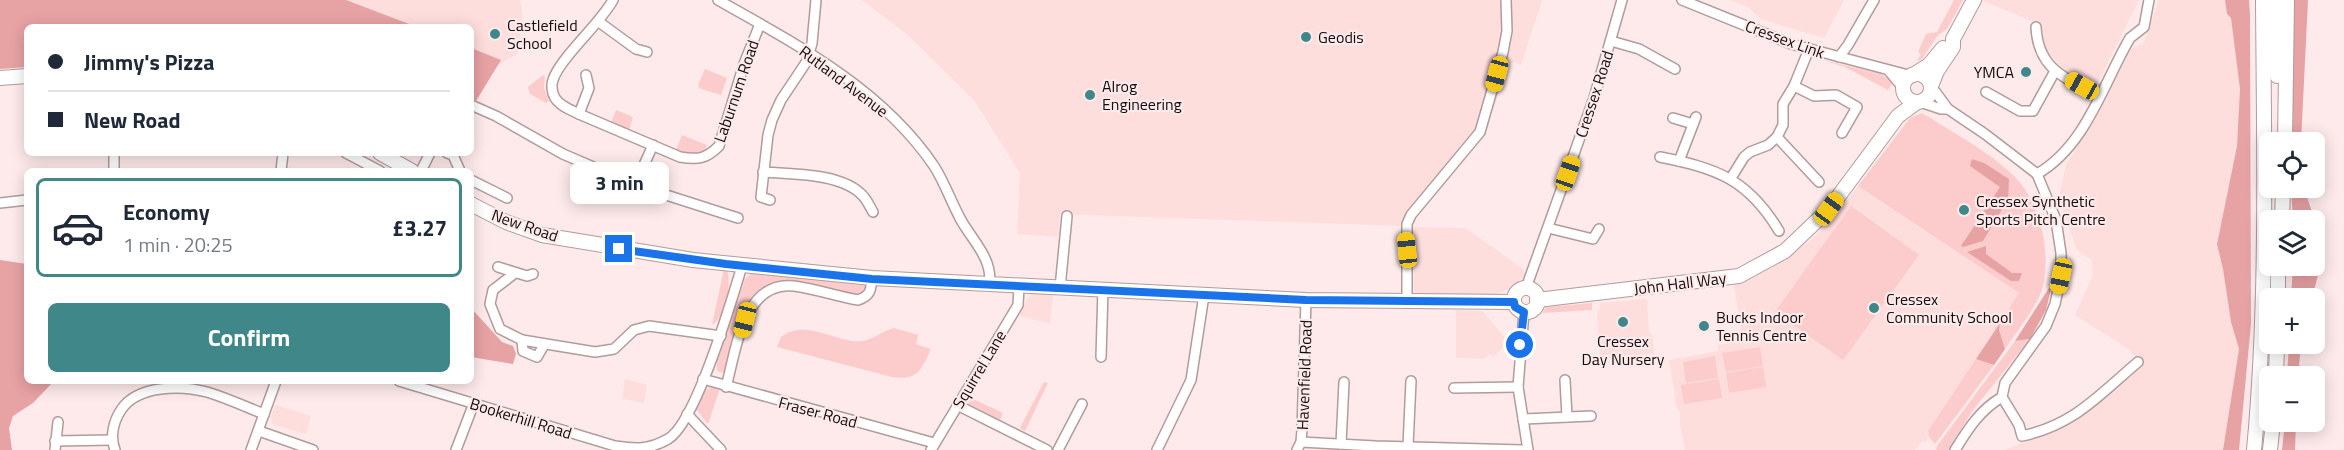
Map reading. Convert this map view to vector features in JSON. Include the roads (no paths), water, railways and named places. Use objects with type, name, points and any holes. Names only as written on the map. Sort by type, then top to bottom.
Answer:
[{"type":"highway","points":[[1953,39],[1953,47],[1931,86],[1928,98],[1919,102],[1907,97],[1904,89],[1906,81],[1929,65],[1953,39],[1974,0]]},
{"type":"highway","points":[[2254,450],[2262,362],[2262,0]]},
{"type":"highway","points":[[2276,0],[2277,132]]},
{"type":"highway","points":[[2276,52],[2281,0]]},
{"type":"highway","points":[[2285,132],[2287,0]]},
{"type":"highway","points":[[1913,75],[1923,76],[1931,86]]},
{"type":"highway","points":[[0,78],[24,76]]},
{"type":"highway","name":"John Hall Way","points":[[1898,116],[1904,89]]},
{"type":"highway","name":"John Hall Way","points":[[1537,300],[1739,276],[1785,251],[1829,209],[1898,116],[1919,102]]},
{"type":"highway","points":[[385,156],[407,168]]},
{"type":"highway","name":"New Road","points":[[474,206],[506,222],[542,235],[630,251],[742,266],[872,279],[1306,300],[1407,301],[1519,307]]},
{"type":"highway","points":[[1526,288],[1533,291],[1537,300],[1537,307],[1534,310],[1519,307],[1516,293],[1526,288]]},
{"type":"highway","points":[[2270,450],[2271,432]]},
{"type":"street","name":"Laburnum Road","points":[[613,0],[599,22],[561,66],[553,79],[552,87],[555,98],[564,107],[579,114],[680,157],[698,160],[710,156],[719,146],[744,64],[760,24]]},
{"type":"street","name":"Rutland Avenue","points":[[718,0],[809,52],[873,99],[919,147],[942,178],[961,220],[988,264],[991,274],[989,285]]},
{"type":"street","points":[[770,200],[761,197],[772,120],[781,99],[807,61],[812,43],[816,0]]},
{"type":"street","points":[[1407,301],[1407,224],[1411,215],[1480,132],[1507,31],[1506,0]]},
{"type":"street","name":"Cressex Road","points":[[1526,288],[1594,98],[1622,0]]},
{"type":"street","name":"Cressex Link","points":[[1682,0],[1791,44],[1889,71],[1913,75]]},
{"type":"street","points":[[1839,57],[1874,0]]},
{"type":"street","points":[[2037,174],[2048,168],[2072,144],[2130,38],[2144,27],[2149,0]]},
{"type":"street","points":[[599,22],[636,48],[647,52]]},
{"type":"street","points":[[2036,27],[2038,46],[2044,59],[2055,70],[2100,96]]},
{"type":"street","points":[[1611,41],[1639,49],[1676,69]]},
{"type":"street","points":[[1731,178],[1744,157],[1777,137],[1782,125],[1783,105],[1794,86],[1809,49]]},
{"type":"street","points":[[1986,92],[2020,111],[2033,111],[2055,70]]},
{"type":"street","points":[[1889,71],[1904,89]]},
{"type":"street","points":[[579,114],[589,88],[586,75]]},
{"type":"street","points":[[1794,86],[1814,96],[1836,94],[1867,113]]},
{"type":"street","points":[[1931,86],[1948,110],[1985,134],[2037,174],[2056,220],[2061,253],[2061,276],[2055,304],[2046,326],[2005,383],[2002,397],[2019,424],[2022,436],[2046,429],[2078,414],[2138,362]]},
{"type":"street","points":[[1919,102],[1948,110]]},
{"type":"street","points":[[474,106],[563,154],[635,185],[738,218]]},
{"type":"street","points":[[1842,133],[1857,107]]},
{"type":"street","points":[[1673,118],[1694,121],[1679,161]]},
{"type":"street","points":[[1777,137],[1819,182]]},
{"type":"street","points":[[635,185],[653,145]]},
{"type":"street","points":[[352,156],[374,168]]},
{"type":"street","points":[[1660,157],[1731,178],[1749,192],[1779,231]]},
{"type":"street","points":[[763,172],[815,176],[843,183],[863,195],[873,212]]},
{"type":"street","points":[[474,182],[507,198]]},
{"type":"street","points":[[0,203],[24,200]]},
{"type":"street","points":[[1060,288],[1067,216]]},
{"type":"street","points":[[1548,228],[1593,239],[1599,229]]},
{"type":"street","name":"Bookerhill Road","points":[[409,384],[615,446],[643,449],[670,438],[687,414],[721,336],[742,266]]},
{"type":"street","points":[[498,267],[527,276],[533,274]]},
{"type":"street","points":[[515,273],[493,290],[490,304],[500,329],[522,340],[595,352],[614,349],[634,330],[649,326],[721,336]]},
{"type":"street","points":[[726,387],[745,320],[750,307],[758,298],[768,291],[792,286],[858,300],[871,292],[872,279]]},
{"type":"street","name":"Squirrel Lane","points":[[932,447],[1018,305],[1019,286]]},
{"type":"street","points":[[1101,357],[1102,289]]},
{"type":"street","points":[[1157,450],[1191,380],[1204,295]]},
{"type":"street","name":"Havenfield Road","points":[[1299,446],[1306,300]]},
{"type":"street","points":[[1519,307],[1518,387],[1528,450]]},
{"type":"street","name":"Fraser Road","points":[[703,379],[932,447]]},
{"type":"street","points":[[1565,380],[1567,417]]},
{"type":"street","points":[[1407,446],[1411,381]]},
{"type":"street","points":[[1341,444],[1344,382]]},
{"type":"street","points":[[251,450],[275,384]]},
{"type":"street","points":[[1454,388],[1518,387]]},
{"type":"street","points":[[58,422],[55,446],[114,445],[116,418],[127,401],[152,390],[182,389],[206,392],[264,414]]},
{"type":"street","points":[[1955,450],[1970,425],[1991,403],[2002,397]]},
{"type":"street","points":[[456,450],[474,403]]},
{"type":"street","points":[[1058,450],[1082,404]]},
{"type":"street","points":[[957,405],[1047,450]]},
{"type":"street","points":[[687,414],[721,450]]},
{"type":"street","points":[[1523,419],[1591,416]]},
{"type":"street","points":[[259,431],[313,450]]},
{"type":"street","points":[[1299,446],[1341,444],[1357,448],[1407,446],[1522,450]]},
{"type":"place","name":"Castlefield School","points":[[495,34]]},
{"type":"place","name":"Geodis","points":[[1306,37]]},
{"type":"place","name":"YMCA","points":[[2026,72]]},
{"type":"place","name":"Alrog Engineering","points":[[1090,95]]},
{"type":"place","name":"Cressex Synthetic Sports Pitch Centre","points":[[1964,210]]},
{"type":"place","name":"Cressex Community School","points":[[1874,308]]},
{"type":"place","name":"Cressex Day Nursery","points":[[1623,322]]},
{"type":"place","name":"Bucks Indoor Tennis Centre","points":[[1704,326]]}]
